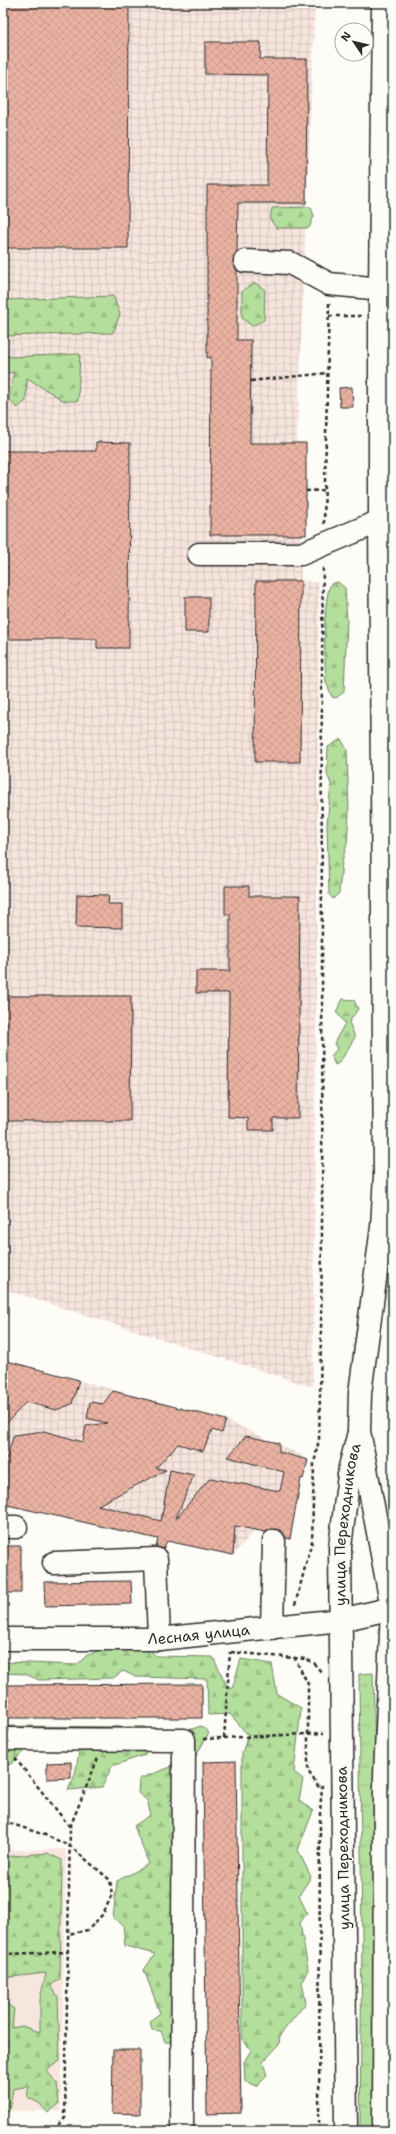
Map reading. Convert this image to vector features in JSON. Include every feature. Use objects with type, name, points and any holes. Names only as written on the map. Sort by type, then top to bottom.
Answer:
[{"type":"main road","points":[[359,1431],[360,1393],[389,1175],[380,521],[386,290],[384,3]]},
{"type":"main road","points":[[245,261],[290,263],[329,284],[386,290]]},
{"type":"main road","points":[[200,554],[301,554],[380,521]]},
{"type":"main road","name":"улица Переходникова","points":[[359,1431],[393,1608],[385,1776],[384,2131]]},
{"type":"main road","name":"улица Переходникова","points":[[346,2131],[340,1547],[350,1467],[359,1431]]},
{"type":"main road","points":[[272,1628],[274,1541]]},
{"type":"main road","points":[[54,1563],[156,1559],[159,1639]]},
{"type":"main road","name":"Лесная улица","points":[[3,1639],[159,1639],[341,1620],[393,1608]]},
{"type":"main road","points":[[8,1748],[110,1740],[184,1740],[182,2131]]},
{"type":"path","points":[[295,1606],[312,1541],[314,1464],[319,1439],[323,1189],[321,723],[324,490],[329,284]]},
{"type":"path","points":[[251,381],[327,373]]},
{"type":"path","points":[[306,491],[324,490]]},
{"type":"path","points":[[223,1652],[294,1657],[314,1663],[324,1678]]},
{"type":"path","points":[[224,1738],[230,1652]]},
{"type":"path","points":[[294,1657],[308,1684],[308,1771],[321,1790]]},
{"type":"path","points":[[184,1740],[326,1733],[327,1740]]},
{"type":"path","points":[[52,2131],[65,2118],[70,1827],[100,1754],[110,1740]]},
{"type":"path","points":[[8,1748],[70,1827]]},
{"type":"path","points":[[320,2131],[321,1790],[323,1784]]},
{"type":"path","points":[[3,1821],[46,1835],[70,1846],[110,1880],[112,1895],[103,1914],[88,1930],[68,1934]]},
{"type":"path","points":[[3,1954],[68,1952]]},
{"type":"shaded area","points":[[3,3],[315,3],[297,438],[301,580],[319,583],[313,1387],[3,1289]]},
{"type":"shaded area","points":[[3,1360],[226,1420],[303,1456],[298,1497],[266,1488],[255,1530],[233,1555],[3,1504]]},
{"type":"shaded area","points":[[66,1849],[61,2111],[3,2111],[3,1850]]},
{"type":"green space","points":[[311,207],[314,216],[309,228],[276,228],[270,219],[272,208]]},
{"type":"green space","points":[[255,283],[265,290],[264,320],[252,326],[242,318],[242,291]]},
{"type":"green space","points":[[113,296],[120,314],[113,333],[3,336],[3,300]]},
{"type":"green space","points":[[3,354],[11,357],[80,354],[78,401],[64,401],[27,378],[26,401],[17,408],[9,399],[14,372],[3,374]]},
{"type":"green space","points":[[338,582],[345,588],[347,620],[344,692],[336,698],[332,697],[326,682],[325,617],[328,592],[331,584]]},
{"type":"green space","points":[[341,739],[347,750],[349,813],[347,844],[342,861],[339,893],[333,899],[329,894],[327,824],[331,784],[327,774],[328,747]]},
{"type":"green space","points":[[343,999],[354,1000],[358,1009],[349,1022],[355,1037],[340,1062],[335,1065],[331,1056],[337,1049],[334,1043],[345,1023],[336,1012]]},
{"type":"green space","points":[[120,1641],[144,1643],[156,1656],[213,1657],[226,1684],[232,1689],[241,1659],[272,1664],[277,1694],[301,1708],[294,1772],[303,1779],[299,1800],[313,1811],[298,1850],[311,1877],[299,1895],[307,1913],[300,1923],[308,1969],[302,1982],[306,2003],[280,2035],[279,2045],[263,2062],[267,2076],[257,2086],[245,2081],[244,2062],[251,2050],[242,2039],[242,1753],[248,1735],[230,1714],[208,1715],[207,1679],[136,1677],[123,1671],[113,1678],[39,1680],[25,1674],[3,1673],[3,1662],[77,1665],[86,1656]]},
{"type":"green space","points":[[373,1673],[376,1793],[374,2131],[360,2131],[362,1941],[359,1674]]},
{"type":"green space","points":[[3,1726],[145,1727],[145,1755],[112,1766],[102,1787],[68,1790],[75,1775],[79,1751],[57,1747],[29,1746],[11,1764],[3,1765]]},
{"type":"green space","points":[[201,1726],[209,1733],[169,1802],[180,1826],[180,2043],[165,2042],[161,2031],[152,2030],[150,2021],[160,2013],[144,1970],[155,1954],[125,1946],[123,1925],[113,1918],[117,1881],[149,1864],[134,1826],[150,1815],[148,1801],[138,1793],[139,1779],[171,1767],[180,1733]]},
{"type":"green space","points":[[47,1853],[62,1860],[60,1979],[51,1985],[58,1997],[60,2061],[46,2070],[57,2083],[59,2104],[48,2113],[39,2103],[27,2097],[29,2086],[13,2089],[9,2111],[3,2110],[3,2052],[8,2043],[3,2040],[3,2001],[14,2009],[12,2028],[22,2026],[40,2032],[40,1999],[46,1973],[3,1978],[3,1857]]},
{"type":"building","points":[[3,3],[129,3],[128,248],[3,248]]},
{"type":"building","points":[[205,42],[261,42],[260,59],[307,59],[306,203],[238,203],[237,251],[233,261],[237,271],[237,340],[251,340],[250,443],[306,443],[306,535],[210,535],[211,357],[207,358],[207,185],[267,185],[268,75],[205,74]]},
{"type":"building","points":[[352,387],[353,407],[340,407],[339,388]]},
{"type":"building","points":[[96,442],[130,443],[129,648],[97,648],[97,639],[3,639],[3,451],[96,451]]},
{"type":"building","points":[[256,581],[301,581],[300,762],[255,762]]},
{"type":"building","points":[[185,597],[209,597],[209,632],[185,632]]},
{"type":"building","points":[[225,886],[249,886],[249,896],[300,896],[298,1118],[273,1118],[273,1130],[248,1130],[248,1118],[228,1117],[229,993],[196,993],[196,971],[230,971],[230,914],[225,914]]},
{"type":"building","points":[[77,894],[109,895],[108,904],[122,904],[122,928],[76,927]]},
{"type":"building","points":[[3,996],[131,996],[130,1121],[3,1121]]},
{"type":"building","points":[[3,1360],[79,1380],[72,1404],[56,1410],[26,1402],[3,1427]]},
{"type":"building","points":[[113,1391],[226,1420],[222,1433],[212,1430],[203,1451],[178,1444],[156,1468],[166,1470],[98,1505],[161,1521],[170,1470],[194,1475],[175,1520],[210,1478],[280,1491],[284,1472],[228,1457],[246,1436],[279,1443],[279,1452],[308,1460],[303,1479],[301,1478],[290,1539],[286,1538],[281,1531],[275,1529],[265,1532],[235,1526],[233,1555],[167,1541],[163,1549],[156,1547],[158,1539],[3,1504],[3,1468],[14,1435],[44,1431],[83,1442],[86,1426],[107,1423],[87,1418],[90,1402],[103,1404]]},
{"type":"building","points":[[3,1546],[21,1546],[21,1593],[3,1593]]},
{"type":"building","points":[[131,1581],[132,1604],[45,1606],[44,1582]]},
{"type":"building","points":[[202,1684],[202,1718],[3,1718],[3,1685]]},
{"type":"building","points":[[236,1761],[241,2113],[207,2114],[203,1762]]},
{"type":"building","points":[[71,1762],[71,1778],[47,1779],[47,1763]]},
{"type":"building","points":[[113,2050],[140,2050],[140,2114],[112,2113]]}]
